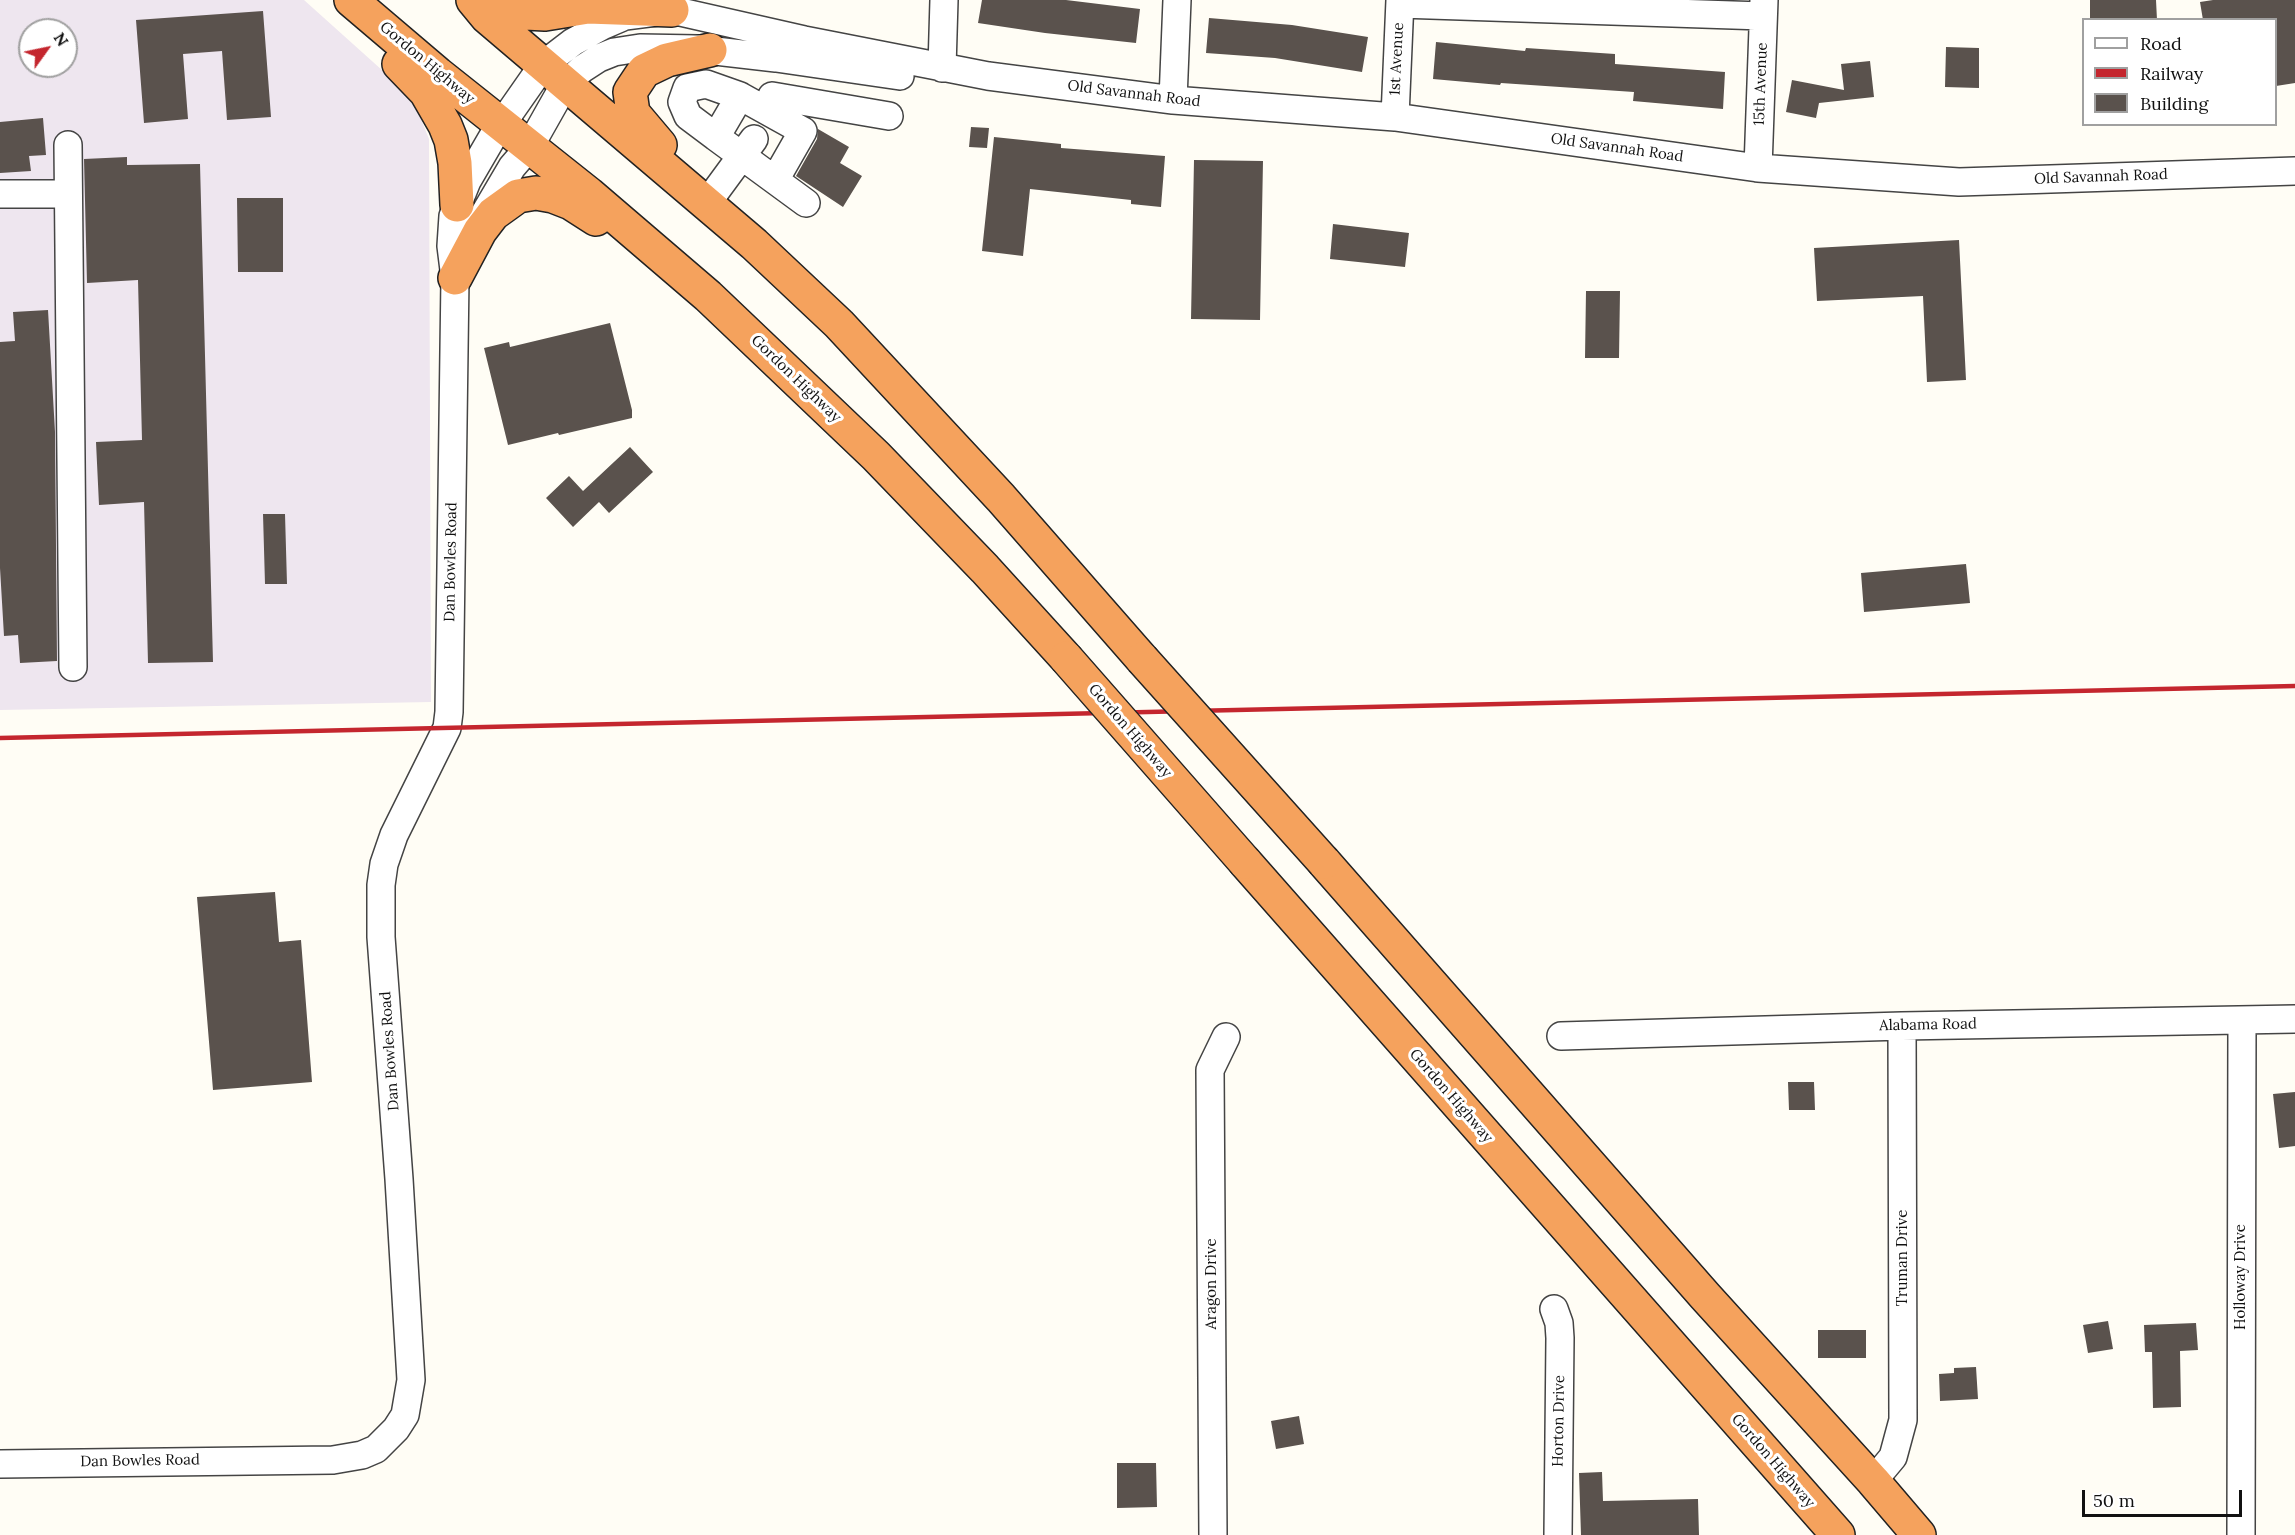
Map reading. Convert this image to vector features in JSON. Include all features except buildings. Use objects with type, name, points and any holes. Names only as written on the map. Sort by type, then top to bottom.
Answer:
[{"type":"highway","points":[[325,0],[398,64],[426,92],[451,140],[455,163],[457,205]]},
{"type":"highway","name":"Gordon Highway","points":[[351,0],[717,303],[876,456],[985,569],[1066,658],[1838,1535]]},
{"type":"highway","points":[[472,0],[487,17],[763,252],[878,364],[1001,498],[1705,1296],[1919,1535]]},
{"type":"highway","points":[[495,0],[526,13],[545,14],[588,7],[672,10]]},
{"type":"highway","points":[[707,203],[633,113],[630,92],[644,71],[667,60],[710,50]]},
{"type":"highway","points":[[455,279],[480,231],[493,214],[518,196],[536,193],[571,203],[680,271]]},
{"type":"street","points":[[942,68],[944,0]]},
{"type":"street","points":[[1173,100],[1177,0]]},
{"type":"street","points":[[1400,2],[1763,8]]},
{"type":"street","name":"1st Avenue","points":[[1395,117],[1400,2]]},
{"type":"street","name":"15th Avenue","points":[[1758,168],[1763,8]]},
{"type":"street","name":"Old Savannah Road","points":[[530,146],[554,75],[573,42],[625,16],[672,10],[942,68],[1173,100],[1395,117],[1758,168],[1959,182],[2295,171]]},
{"type":"street","name":"Old Savannah Road","points":[[502,125],[554,75],[582,69],[614,52],[640,48],[710,50],[898,76],[942,68]]},
{"type":"street","points":[[707,203],[761,124],[776,58]]},
{"type":"street","points":[[716,137],[688,116],[682,102],[687,88],[706,84],[740,96],[761,124],[775,180],[806,203]]},
{"type":"street","points":[[716,137],[740,96]]},
{"type":"street","points":[[716,137],[761,124],[889,116]]},
{"type":"street","points":[[761,124],[803,131],[775,180]]},
{"type":"street","name":"Dan Bowles Road","points":[[0,1464],[333,1460],[362,1455],[376,1449],[396,1429],[405,1415],[411,1380],[381,937],[381,885],[384,864],[394,835],[447,728],[455,279],[451,246],[453,216],[466,181],[502,125]]},
{"type":"street","points":[[68,145],[73,667]]},
{"type":"street","name":"Dan Bowles Road","points":[[455,279],[473,232],[512,167],[530,146]]},
{"type":"street","points":[[0,194],[68,194]]},
{"type":"street","name":"Alabama Road","points":[[1561,1036],[1902,1026],[2295,1019]]},
{"type":"street","name":"Holloway Drive","points":[[2241,1535],[2242,1020]]},
{"type":"street","name":"Truman Drive","points":[[1873,1481],[1893,1457],[1903,1420],[1902,1026]]},
{"type":"street","name":"Aragon Drive","points":[[1213,1535],[1210,1070],[1226,1037]]},
{"type":"street","name":"Horton Drive","points":[[1554,1309],[1559,1323],[1560,1338],[1558,1535]]},
{"type":"shaded area","points":[[0,0],[304,0],[412,97],[429,139],[431,702],[0,710]]},
{"type":"railway","points":[[0,738],[2295,686]]}]
